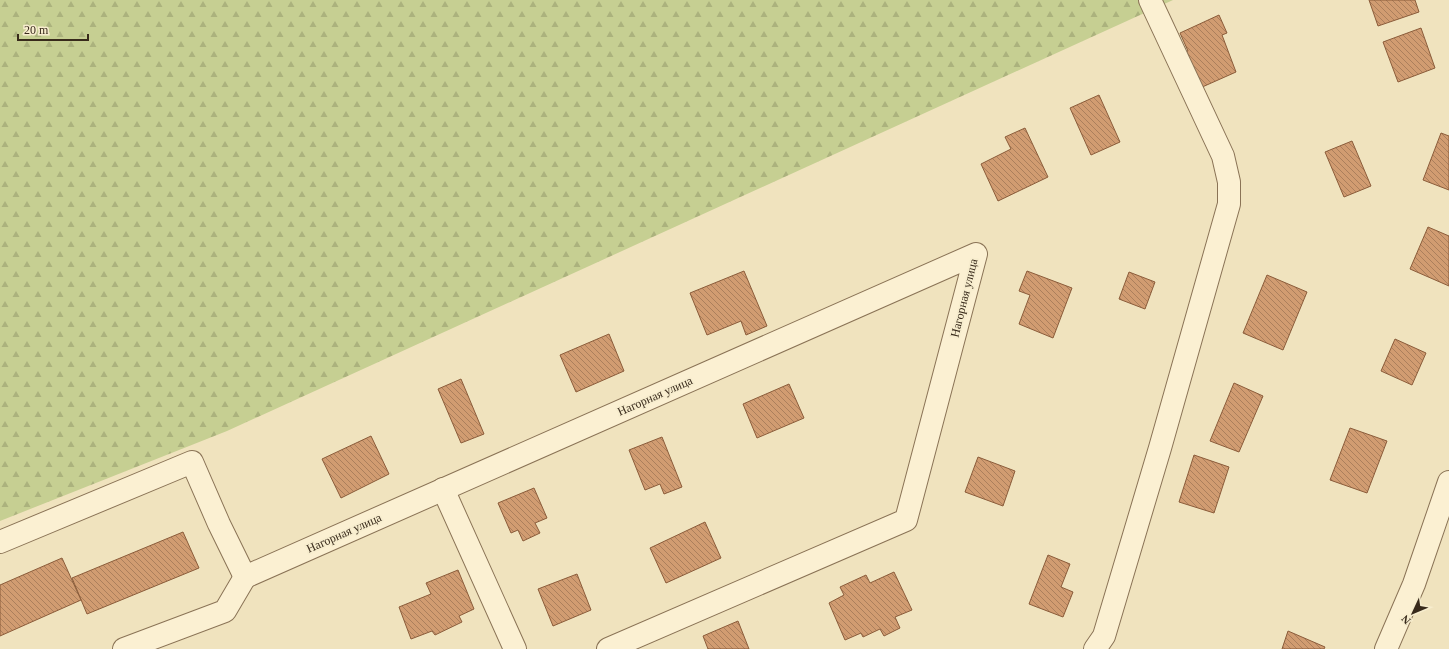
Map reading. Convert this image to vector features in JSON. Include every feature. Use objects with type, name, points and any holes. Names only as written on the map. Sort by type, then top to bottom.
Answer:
[{"type":"street","points":[[1100,642],[1160,448],[1229,204],[1229,182],[1223,156],[1150,0]]},
{"type":"street","name":"Нагорная улица","points":[[245,577],[976,254],[906,520],[608,649]]},
{"type":"street","points":[[0,542],[192,462],[219,524],[245,577],[225,611],[124,649]]},
{"type":"street","points":[[1386,649],[1414,584],[1449,482]]},
{"type":"street","points":[[443,489],[515,649]]},
{"type":"green space","points":[[0,0],[1173,0],[227,431],[0,521]]},
{"type":"building","points":[[1369,0],[1415,0],[1419,12],[1378,26]]},
{"type":"building","points":[[1219,15],[1227,33],[1222,35],[1236,72],[1200,88],[1185,52],[1188,51],[1180,33]]},
{"type":"building","points":[[1421,28],[1435,68],[1398,82],[1383,42]]},
{"type":"building","points":[[1099,95],[1120,142],[1091,155],[1070,108]]},
{"type":"building","points":[[1025,128],[1048,177],[998,201],[981,164],[1011,149],[1005,137]]},
{"type":"building","points":[[1441,133],[1449,136],[1449,190],[1423,180]]},
{"type":"building","points":[[1352,141],[1371,186],[1344,197],[1325,152]]},
{"type":"building","points":[[1428,227],[1449,236],[1449,286],[1410,269]]},
{"type":"building","points":[[744,271],[767,326],[746,335],[741,321],[707,335],[690,293]]},
{"type":"building","points":[[1027,271],[1072,288],[1053,338],[1019,324],[1030,295],[1019,291]]},
{"type":"building","points":[[1129,272],[1155,282],[1145,309],[1119,299]]},
{"type":"building","points":[[1267,275],[1307,292],[1283,350],[1243,333]]},
{"type":"building","points":[[609,334],[624,371],[576,392],[560,355]]},
{"type":"building","points":[[1395,339],[1426,353],[1412,385],[1381,371]]},
{"type":"building","points":[[461,379],[484,434],[461,443],[438,389]]},
{"type":"building","points":[[1234,383],[1263,396],[1239,452],[1210,441]]},
{"type":"building","points":[[789,384],[804,418],[757,438],[743,404]]},
{"type":"building","points":[[1350,428],[1387,441],[1367,493],[1330,480]]},
{"type":"building","points":[[371,436],[389,474],[341,498],[322,459]]},
{"type":"building","points":[[662,437],[682,487],[664,494],[660,484],[645,490],[629,450]]},
{"type":"building","points":[[1194,455],[1229,467],[1214,513],[1179,502]]},
{"type":"building","points":[[978,457],[1015,471],[1003,506],[965,492]]},
{"type":"building","points":[[534,488],[547,518],[535,523],[540,533],[523,541],[518,530],[511,533],[498,503]]},
{"type":"building","points":[[705,522],[721,558],[666,583],[650,548]]},
{"type":"building","points":[[183,532],[199,568],[87,614],[72,578]]},
{"type":"building","points":[[1048,555],[1070,564],[1061,587],[1073,592],[1063,617],[1029,604]]},
{"type":"building","points":[[62,558],[81,600],[0,636],[0,585]]},
{"type":"building","points":[[458,570],[474,609],[459,616],[462,622],[435,635],[432,631],[411,639],[399,607],[431,594],[426,583]]},
{"type":"building","points":[[894,572],[912,610],[895,617],[900,628],[884,636],[880,629],[863,637],[861,633],[845,640],[829,603],[844,595],[840,587],[866,575],[870,583]]},
{"type":"building","points":[[577,574],[591,610],[553,626],[538,589]]},
{"type":"building","points":[[738,621],[749,649],[708,649],[703,636]]},
{"type":"building","points":[[1288,631],[1325,647],[1324,649],[1282,649]]}]
